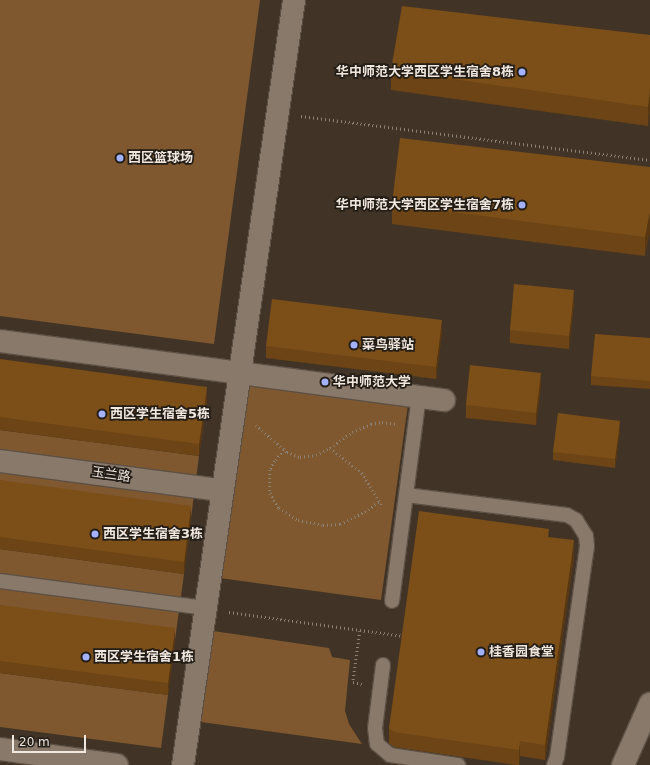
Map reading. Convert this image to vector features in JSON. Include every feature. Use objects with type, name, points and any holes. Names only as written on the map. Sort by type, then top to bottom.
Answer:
[{"type":"street","points":[[182,765],[294,0]]},
{"type":"street","points":[[0,341],[444,400]]},
{"type":"street","name":"玉兰路","points":[[0,461],[222,490]]},
{"type":"street","points":[[623,765],[650,704]]},
{"type":"street","points":[[0,749],[117,765]]},
{"type":"lane","points":[[392,601],[419,397]]},
{"type":"lane","points":[[406,494],[567,515],[576,520],[586,536],[587,546],[557,757],[554,765]]},
{"type":"lane","points":[[0,581],[205,608]]},
{"type":"lane","points":[[383,665],[375,728],[377,744],[390,755],[458,765]]},
{"type":"path","points":[[277,113],[650,160]]},
{"type":"path","points":[[232,420],[258,426],[291,455],[306,457],[316,455],[330,448],[352,432],[371,424],[382,422],[415,426]]},
{"type":"path","points":[[330,448],[357,468],[379,501],[390,513],[403,517]]},
{"type":"path","points":[[284,450],[270,470],[270,493],[279,508],[294,518],[313,524],[340,524],[365,512],[379,501]]},
{"type":"path","points":[[205,608],[404,636]]},
{"type":"path","points":[[360,631],[353,682],[362,684],[362,678]]},
{"type":"shaded area","name":"西区篮球场","points":[[0,0],[260,0],[214,344],[0,316]]},
{"type":"shaded area","points":[[247,382],[408,404],[381,600],[220,578]]},
{"type":"shaded area","points":[[0,430],[199,456],[191,518],[0,492]]},
{"type":"shaded area","points":[[0,549],[184,574],[175,640],[0,617]]},
{"type":"shaded area","points":[[213,631],[329,648],[332,657],[350,660],[345,711],[349,724],[362,744],[201,722]]},
{"type":"shaded area","points":[[0,673],[168,695],[161,748],[0,727]]},
{"type":"building","name":"华中师范大学西区学生宿舍8栋","points":[[402,6],[650,35],[650,88],[648,107],[391,70]]},
{"type":"building","name":"华中师范大学西区学生宿舍7栋","points":[[400,138],[650,167],[650,212],[645,237],[392,204]]},
{"type":"building","points":[[514,284],[574,290],[569,336],[510,330]]},
{"type":"building","name":"菜鸟驿站","points":[[272,299],[442,320],[436,367],[266,346]]},
{"type":"building","points":[[595,334],[650,338],[650,381],[591,376]]},
{"type":"building","name":"西区学生宿舍5栋","points":[[0,359],[207,387],[199,444],[0,417]]},
{"type":"building","points":[[470,365],[541,373],[536,413],[466,405]]},
{"type":"building","points":[[558,413],[620,421],[615,459],[553,452]]},
{"type":"building","name":"西区学生宿舍3栋","points":[[0,480],[191,506],[184,562],[0,537]]},
{"type":"building","name":"桂香园食堂","points":[[419,511],[549,529],[548,537],[574,540],[545,745],[520,741],[519,750],[394,732],[389,728]]},
{"type":"building","name":"西区学生宿舍1栋","points":[[0,605],[175,628],[168,683],[0,661]]},
{"type":"place","name":"华中师范大学西区学生宿舍8栋","points":[[522,72]]},
{"type":"place","name":"西区篮球场","points":[[120,158]]},
{"type":"place","name":"华中师范大学西区学生宿舍7栋","points":[[522,205]]},
{"type":"place","name":"菜鸟驿站","points":[[354,345]]},
{"type":"place","name":"华中师范大学","points":[[325,382]]},
{"type":"place","name":"西区学生宿舍5栋","points":[[102,414]]},
{"type":"place","name":"西区学生宿舍3栋","points":[[95,534]]},
{"type":"place","name":"桂香园食堂","points":[[481,652]]},
{"type":"place","name":"西区学生宿舍1栋","points":[[86,657]]}]
